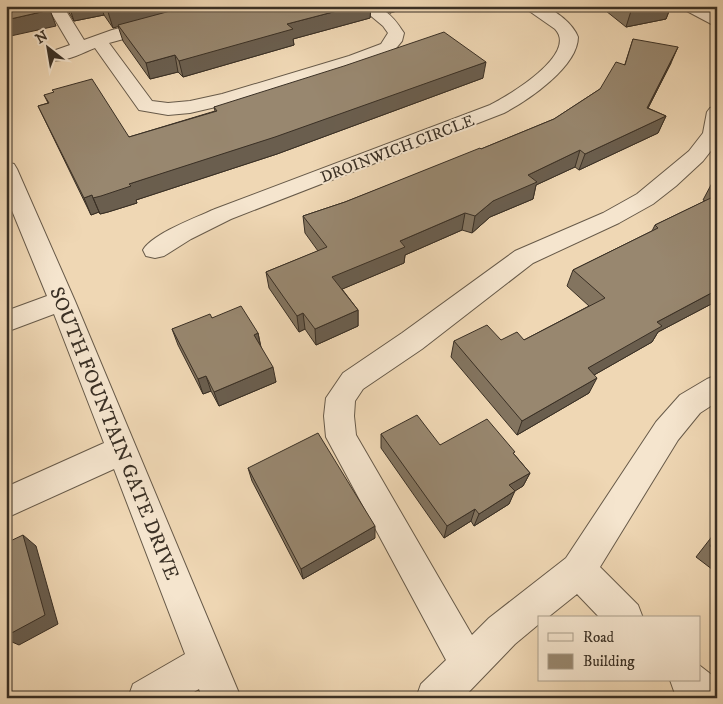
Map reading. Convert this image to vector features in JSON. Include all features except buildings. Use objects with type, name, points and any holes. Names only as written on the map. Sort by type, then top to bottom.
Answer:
[{"type":"street","points":[[54,6],[80,48]]},
{"type":"street","points":[[56,56],[118,34],[226,6]]},
{"type":"street","points":[[100,41],[146,106],[168,110],[190,107],[282,82],[355,60],[387,48],[393,41],[396,33],[389,23],[367,6]]},
{"type":"street","name":"DROINWICH CIRCLE","points":[[155,250],[183,233],[223,214],[497,109],[531,91],[550,73],[570,41],[568,33],[559,25],[530,6]]},
{"type":"street","points":[[689,6],[717,22]]},
{"type":"street","points":[[468,664],[341,437],[339,416],[341,398],[353,381],[412,341],[524,258],[612,218],[652,193],[696,156],[712,134],[717,112]]},
{"type":"street","name":"SOUTH FOUNTAIN GATE DRIVE","points":[[10,187],[62,301],[222,698]]},
{"type":"street","points":[[6,322],[62,301]]},
{"type":"street","points":[[435,698],[502,632],[578,570],[667,431],[690,404],[717,387]]},
{"type":"street","points":[[6,503],[122,450]]},
{"type":"street","points":[[578,570],[623,616]]},
{"type":"street","points":[[147,698],[208,662]]},
{"type":"street","points":[[691,682],[709,698]]}]
